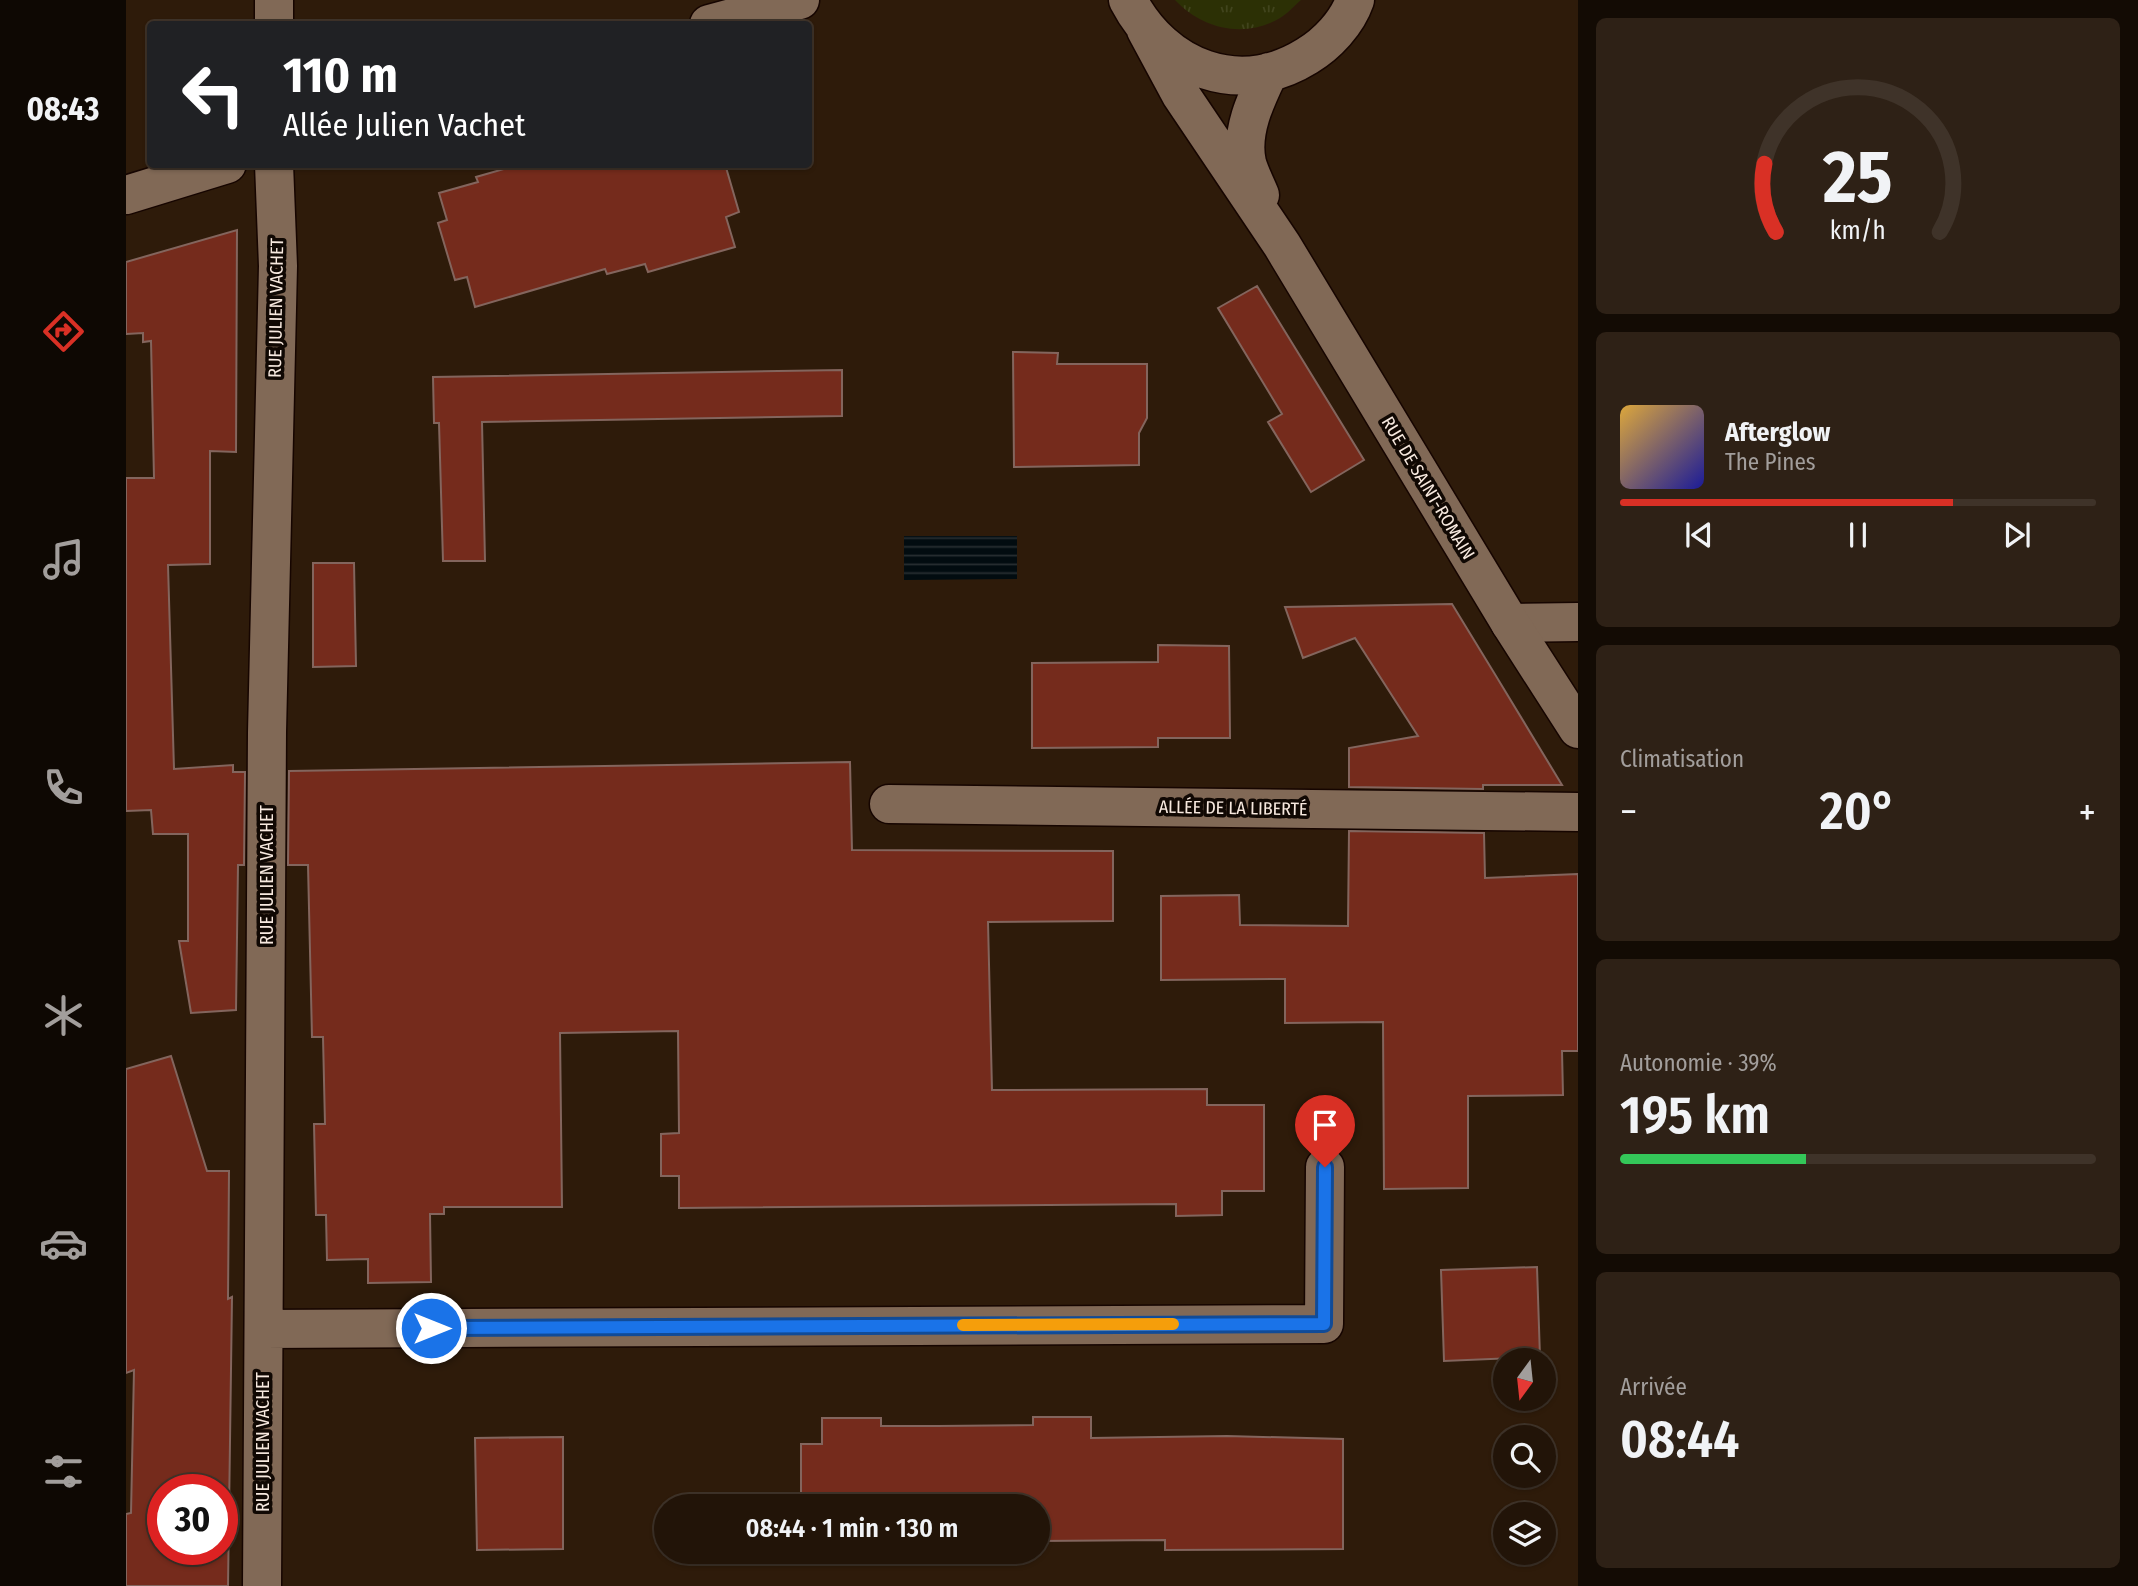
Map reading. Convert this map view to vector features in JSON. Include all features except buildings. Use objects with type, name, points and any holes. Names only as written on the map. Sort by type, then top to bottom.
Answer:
[{"type":"street","points":[[274,0],[274,21]]},
{"type":"street","points":[[720,21],[800,0]]},
{"type":"street","points":[[1137,15],[1175,57],[1212,73],[1250,77],[1288,68],[1323,46],[1351,11],[1355,0]]},
{"type":"street","name":"RUE DE SAINT-ROMAIN","points":[[1137,15],[1181,95],[1282,245],[1510,623],[1578,729]]},
{"type":"street","name":"RUE DE SAINT-ROMAIN","points":[[1269,72],[1251,110],[1245,148],[1248,164],[1282,245]]},
{"type":"street","points":[[126,195],[214,168]]},
{"type":"street","name":"RUE JULIEN VACHET","points":[[262,1586],[267,732],[278,266],[274,168]]},
{"type":"street","points":[[1510,623],[1578,622]]},
{"type":"street","name":"ALLÉE DE LA LIBERTÉ","points":[[888,804],[1578,811]]},
{"type":"street","points":[[264,1329],[1324,1324],[1325,1167]]},
{"type":"green space","points":[[1175,0],[1301,0],[1283,16],[1267,24],[1239,29],[1211,24],[1186,10]]},
{"type":"shaded area","points":[[904,536],[1017,536],[1017,579],[904,580]]},
{"type":"slow traffic","points":[[963,1325],[1173,1324]]},
{"type":"route","points":[[431,1328],[1324,1324],[1325,1167]]}]
